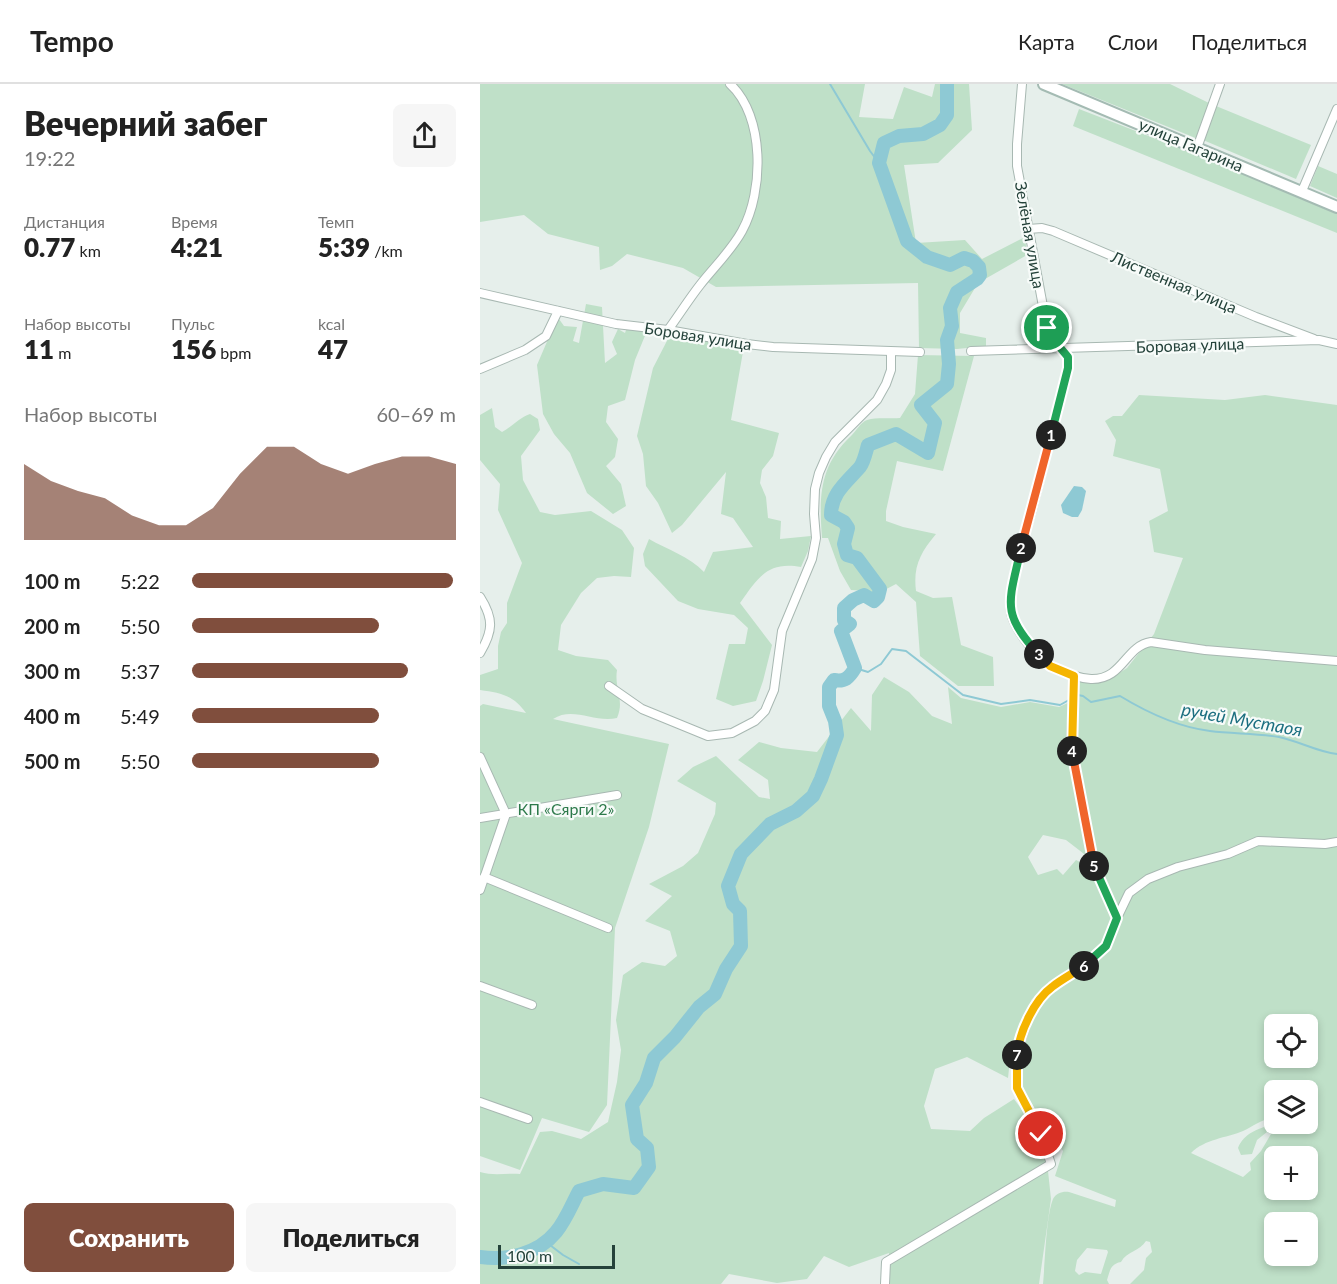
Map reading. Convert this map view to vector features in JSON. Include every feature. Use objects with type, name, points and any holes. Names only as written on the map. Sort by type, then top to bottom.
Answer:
[{"type":"main road","name":"улица Гагарина","points":[[1044,84],[1337,207]]},
{"type":"street","points":[[668,330],[730,249],[743,230],[751,209],[757,174],[755,131],[738,91],[730,84]]},
{"type":"street","name":"Зелёная улица","points":[[1022,84],[1017,166],[1047,328],[1068,357],[1068,368],[1023,539],[1011,607],[1011,614],[1018,631],[1050,666],[1074,676],[1092,679],[1107,677],[1143,643],[1151,642],[1205,650],[1337,661]]},
{"type":"street","points":[[1197,148],[1220,84]]},
{"type":"street","points":[[1302,191],[1337,109]]},
{"type":"street","name":"Лиственная улица","points":[[1028,229],[1042,228],[1053,231],[1256,317],[1319,340]]},
{"type":"street","name":"Боровая улица","points":[[480,293],[616,324],[773,347],[891,353],[920,352]]},
{"type":"street","points":[[480,369],[525,350],[546,336],[558,311]]},
{"type":"street","name":"Боровая улица","points":[[971,351],[1319,340],[1337,344]]},
{"type":"street","points":[[609,686],[642,709],[708,736],[732,733],[755,721],[765,711],[774,690],[782,632],[812,559],[816,538],[815,489],[819,473],[835,442],[877,400],[891,370],[891,353]]},
{"type":"street","points":[[480,597],[486,606],[492,625],[480,653]]},
{"type":"street","points":[[480,641],[492,625]]},
{"type":"street","points":[[1074,676],[1071,744],[1094,869],[1117,918]]},
{"type":"street","points":[[480,757],[506,814],[480,890]]},
{"type":"street","points":[[480,818],[617,795]]},
{"type":"street","points":[[885,1284],[886,1263],[1051,1164],[1041,1134],[1017,1088],[1017,1051],[1028,1019],[1037,1002],[1051,987],[1083,967],[1106,946],[1129,893],[1148,879],[1178,867],[1228,854],[1258,842],[1325,844],[1337,842]]},
{"type":"street","points":[[484,877],[608,928]]},
{"type":"street","points":[[480,986],[532,1005]]},
{"type":"street","points":[[480,1102],[528,1119]]},
{"type":"green space","points":[[480,84],[865,84],[859,117],[893,119],[904,87],[932,97],[935,84],[969,84],[972,130],[938,163],[904,165],[916,243],[965,240],[982,259],[1025,237],[1027,255],[978,283],[960,313],[960,333],[986,338],[986,346],[957,349],[919,348],[918,283],[716,287],[683,268],[627,254],[612,266],[600,270],[599,247],[548,234],[524,215],[480,222]]},
{"type":"green space","points":[[1062,84],[1170,84],[1211,104],[1198,139]]},
{"type":"green space","points":[[1216,106],[1311,145],[1296,179],[1203,140]]},
{"type":"green space","points":[[1079,109],[1195,154],[1337,214],[1337,233],[1073,126]]},
{"type":"green space","points":[[1318,166],[1337,174],[1337,198],[1310,186]]},
{"type":"green space","points":[[586,304],[602,307],[605,363],[617,354],[612,342],[618,329],[625,333],[628,324],[649,326],[635,360],[625,400],[608,406],[606,422],[618,439],[615,457],[606,466],[621,484],[626,506],[613,514],[587,493],[570,453],[554,434],[543,414],[537,365],[559,319],[564,326],[577,327],[573,341],[579,343]]},
{"type":"green space","points":[[671,333],[744,346],[731,420],[779,433],[773,456],[762,470],[760,483],[766,497],[768,518],[781,521],[780,539],[811,536],[801,567],[780,567],[764,573],[740,603],[772,645],[756,701],[733,706],[716,699],[729,644],[745,644],[748,628],[734,615],[698,609],[678,601],[645,566],[643,554],[649,539],[685,557],[704,572],[713,552],[753,547],[733,518],[721,514],[726,472],[682,525],[672,533],[658,503],[646,486],[643,454],[637,436],[653,368]]},
{"type":"green space","points":[[918,355],[974,356],[943,471],[897,461],[886,511],[886,521],[936,534],[919,561],[915,582],[916,591],[933,598],[952,597],[961,645],[993,657],[994,686],[958,686],[920,656],[916,602],[896,584],[875,595],[867,591],[851,590],[840,571],[828,538],[822,538],[821,496],[823,483],[833,459],[840,447],[865,421],[900,418],[915,394]]},
{"type":"green space","points":[[1139,395],[1225,400],[1265,395],[1337,405],[1337,1284],[1130,1284],[1144,1270],[1146,1258],[1152,1252],[1150,1242],[1146,1241],[1113,1266],[1107,1280],[1109,1284],[1043,1284],[1046,1240],[1054,1197],[1060,1193],[1069,1192],[1115,1207],[1116,1200],[1055,1176],[1063,1151],[1022,1087],[1023,1051],[1033,1018],[1050,988],[1032,999],[1011,1050],[1008,1078],[967,1057],[935,1069],[924,1106],[931,1129],[970,1131],[984,1118],[1014,1099],[1034,1126],[1050,1164],[1048,1171],[1051,1199],[1039,1284],[888,1284],[889,1253],[849,1267],[824,1256],[807,1279],[777,1283],[729,1274],[721,1284],[480,1284],[480,1172],[520,1174],[540,1132],[552,1131],[581,1139],[608,1122],[621,1050],[616,1020],[623,975],[642,962],[665,966],[677,956],[670,931],[645,921],[672,896],[649,884],[683,866],[698,853],[715,814],[716,803],[677,781],[693,767],[716,756],[759,797],[770,799],[768,780],[738,760],[759,742],[781,748],[817,752],[851,708],[871,731],[872,695],[884,677],[909,692],[932,716],[952,724],[948,687],[961,698],[1001,707],[1030,702],[1059,707],[1070,702],[1067,744],[1069,765],[1088,857],[1066,840],[1043,835],[1028,857],[1038,875],[1057,869],[1063,875],[1076,860],[1094,869],[1117,917],[1095,868],[1093,843],[1076,745],[1078,682],[1107,681],[1127,668],[1154,634],[1183,558],[1154,552],[1149,521],[1168,511],[1160,469],[1113,456],[1116,440],[1105,421],[1113,416],[1122,416]],"holes":[[[1087,1248],[1108,1252],[1101,1274],[1085,1272],[1079,1275],[1075,1271],[1077,1260]]]},
{"type":"green space","name":"КП «Сярги 2»","points":[[492,408],[495,427],[502,432],[530,414],[538,419],[540,430],[521,456],[523,480],[540,512],[555,515],[591,511],[622,530],[634,548],[631,577],[597,578],[581,593],[561,625],[558,650],[576,656],[608,660],[617,670],[620,706],[617,718],[568,714],[553,719],[669,744],[649,827],[615,928],[607,1105],[589,1132],[542,1118],[520,1170],[480,1156],[480,706],[483,704],[526,713],[516,702],[506,696],[480,690],[480,675],[498,669],[498,646],[501,632],[507,623],[507,603],[522,563],[498,510],[500,484],[480,460],[480,415]]},
{"type":"green space","points":[[1264,1127],[1264,1134],[1257,1140],[1252,1154],[1241,1155],[1238,1148],[1241,1143]]},
{"type":"water","points":[[1074,486],[1082,487],[1086,491],[1078,517],[1063,513],[1061,505]]},
{"type":"waterway","points":[[830,84],[879,163]]},
{"type":"waterway","points":[[480,1257],[511,1257],[531,1251],[549,1240],[556,1232],[579,1191],[603,1184],[634,1188],[649,1167],[647,1148],[637,1139],[632,1105],[646,1083],[654,1058],[675,1037],[699,1007],[715,994],[726,969],[741,946],[740,911],[733,904],[728,886],[741,854],[770,824],[796,811],[813,796],[821,779],[837,735],[829,706],[829,687],[834,680],[846,678],[855,668],[841,631],[850,624],[844,620],[844,608],[853,600],[864,595],[874,601],[880,589],[857,558],[847,555],[844,544],[848,528],[844,522],[831,515],[834,500],[861,465],[868,445],[896,434],[928,453],[935,423],[921,405],[947,384],[949,364],[947,340],[952,326],[950,308],[957,292],[980,275],[979,267],[973,261],[964,258],[950,265],[927,257],[907,241],[879,163],[884,143],[899,136],[923,134],[940,125],[947,115],[947,84]]},
{"type":"waterway","name":"ручей Мустаоя","points":[[855,668],[868,672],[881,664],[892,649],[906,651],[963,695],[1001,704],[1030,700],[1060,705],[1078,695],[1091,702],[1120,696],[1174,723],[1210,731],[1279,737],[1337,754]]},
{"type":"waterway","points":[[546,1242],[579,1264]]},
{"type":"route","points":[[1041,1134],[1017,1088],[1017,1051],[1028,1019],[1037,1002],[1051,987],[1083,967],[1106,946],[1117,918],[1094,869],[1071,744],[1074,676],[1050,666],[1018,631],[1011,614],[1011,600],[1023,539],[1068,368],[1068,357],[1047,328]]}]
